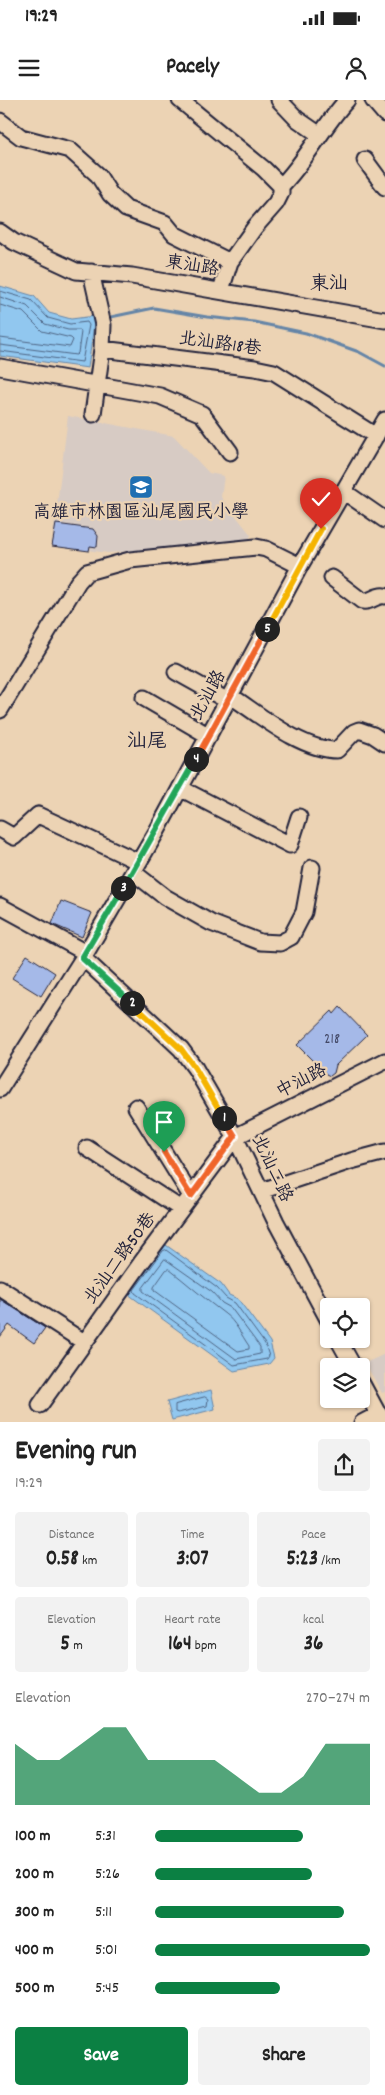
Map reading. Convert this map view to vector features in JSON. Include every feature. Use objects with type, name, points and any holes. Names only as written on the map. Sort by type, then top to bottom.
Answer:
[{"type":"street","points":[[180,100],[264,169],[281,186],[282,193],[276,204],[230,262],[221,290]]},
{"type":"street","points":[[279,100],[298,119],[320,135]]},
{"type":"street","points":[[281,186],[294,172],[347,100]]},
{"type":"street","points":[[373,100],[385,114]]},
{"type":"street","points":[[0,121],[21,137],[70,150],[98,175],[110,194],[126,209],[165,223],[174,234],[230,262]]},
{"type":"street","points":[[364,160],[385,187]]},
{"type":"street","name":"東汕路","points":[[0,232],[14,242],[76,271],[132,276],[221,290],[385,320]]},
{"type":"street","points":[[91,272],[101,309],[103,325],[102,349],[93,414]]},
{"type":"street","name":"北汕路18巷","points":[[102,349],[274,372],[376,436]]},
{"type":"street","points":[[0,367],[160,396],[202,414],[230,452]]},
{"type":"street","name":"北汕路","points":[[0,1089],[84,956],[136,867],[300,566],[385,420]]},
{"type":"street","points":[[343,491],[385,520]]},
{"type":"street","points":[[0,710],[78,582],[87,572],[130,560],[256,547],[266,549],[300,566]]},
{"type":"street","points":[[332,578],[362,600],[368,601],[378,595],[385,596]]},
{"type":"street","points":[[176,672],[229,699],[298,739],[328,750],[336,750],[354,732],[359,730],[373,735],[385,743]]},
{"type":"street","points":[[144,698],[209,736]]},
{"type":"street","points":[[180,788],[290,845],[299,816]]},
{"type":"street","points":[[0,829],[14,837],[38,815],[136,867],[165,898],[211,923],[260,942],[280,942],[291,937],[304,912],[312,868]]},
{"type":"street","name":"北汕二路","points":[[0,906],[84,956],[181,1049],[195,1068],[235,1136],[276,1222],[320,1304]]},
{"type":"street","name":"中汕路","points":[[235,1136],[385,1061]]},
{"type":"street","points":[[136,1107],[191,1196]]},
{"type":"street","name":"北汕二路50巷","points":[[40,1405],[235,1136]]},
{"type":"street","points":[[87,1148],[181,1209]]},
{"type":"street","points":[[261,1191],[351,1161],[385,1152]]},
{"type":"street","points":[[0,1288],[84,1342]]},
{"type":"street","points":[[362,1422],[381,1418],[370,1398]]},
{"type":"shaded area","name":"高雄市林園區汕尾國民小學","points":[[68,416],[174,436],[209,473],[224,476],[221,497],[251,535],[248,541],[108,553],[52,545]]},
{"type":"shaded area","points":[[385,1354],[385,1392],[382,1393],[370,1372],[370,1361]]},
{"type":"water","points":[[0,286],[34,296],[49,313],[71,319],[95,316],[88,368],[0,356]]},
{"type":"water","points":[[163,1243],[221,1284],[229,1295],[238,1299],[270,1342],[274,1358],[269,1364],[234,1371],[128,1294]]},
{"type":"water","points":[[211,1390],[215,1409],[172,1420],[167,1402]]},
{"type":"building","points":[[56,524],[93,529],[98,536],[97,547],[90,546],[89,551],[52,546]]},
{"type":"building","points":[[61,901],[92,913],[82,937],[52,924]]},
{"type":"building","points":[[27,955],[55,973],[41,996],[12,978]]},
{"type":"building","points":[[340,1007],[367,1035],[336,1065],[334,1073],[330,1076],[297,1045],[332,1011],[334,1014]]},
{"type":"building","points":[[0,1299],[45,1328],[34,1343],[9,1325],[0,1337]]},
{"type":"waterway","points":[[106,318],[154,308],[207,317],[254,322],[306,333],[359,352],[385,366]]},
{"type":"place","name":"高雄市林園區汕尾國民小學","points":[[141,487]]},
{"type":"district","name":"東汕","points":[[329,285]]},
{"type":"district","name":"汕尾","points":[[147,743]]},
{"type":"route","points":[[164,1152],[191,1196],[235,1136],[195,1068],[181,1049],[82,958],[157,831],[321,529]]}]
